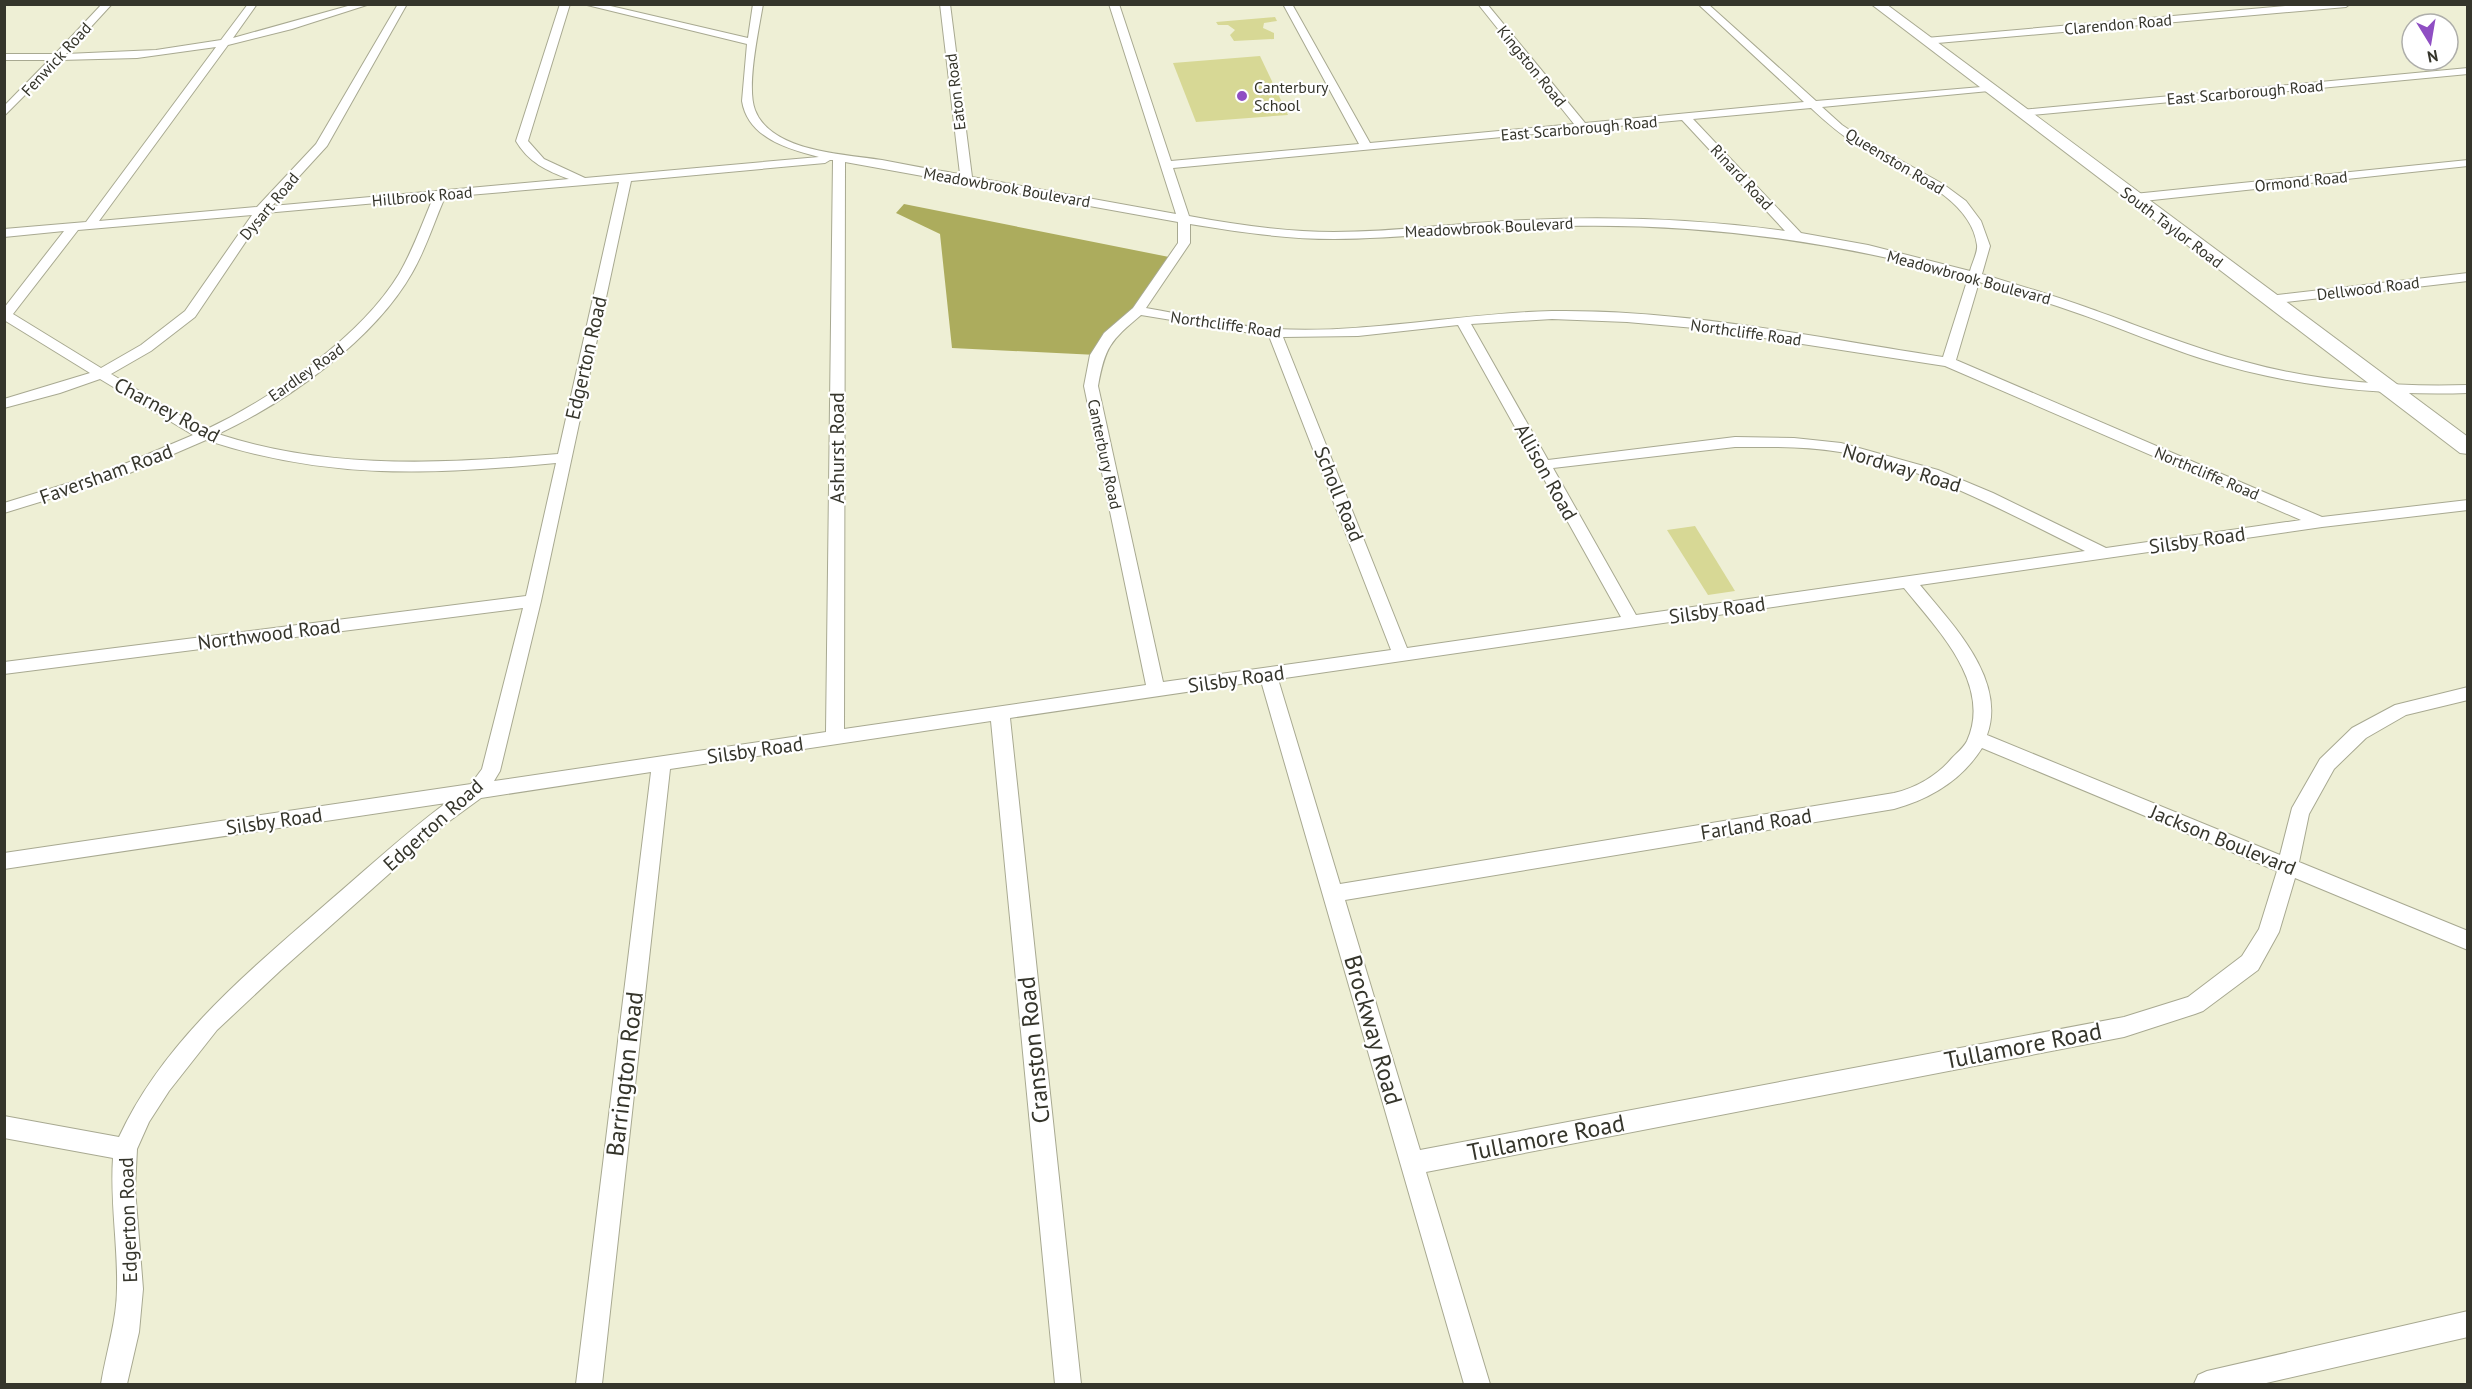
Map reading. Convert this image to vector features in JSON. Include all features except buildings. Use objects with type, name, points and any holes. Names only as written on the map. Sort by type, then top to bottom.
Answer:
[{"type":"main road","name":"South Taylor Road","points":[[1877,4],[2468,448]]},
{"type":"street","name":"Fenwick Road","points":[[4,113],[108,4]]},
{"type":"street","points":[[90,225],[253,4]]},
{"type":"street","points":[[4,57],[155,54],[224,43],[293,27],[366,4]]},
{"type":"street","name":"Dysart Road","points":[[4,404],[55,390],[100,374],[146,348],[190,314],[261,210],[321,146],[403,4]]},
{"type":"street","points":[[565,4],[522,141],[527,153],[583,181]]},
{"type":"street","points":[[587,4],[753,42],[758,4]]},
{"type":"street","name":"Eaton Road","points":[[945,4],[966,179]]},
{"type":"street","name":"Canterbury Road","points":[[1114,4],[1184,219],[1184,243],[1138,311],[1111,333],[1097,355],[1090,386],[1156,690]]},
{"type":"street","points":[[1287,4],[1367,148]]},
{"type":"street","name":"Kingston Road","points":[[1482,4],[1583,127]]},
{"type":"street","name":"Queenston Road","points":[[1702,4],[1838,126],[1862,143],[1939,186],[1962,204],[1975,220],[1984,246],[1948,362]]},
{"type":"street","name":"Clarendon Road","points":[[1926,41],[2346,4]]},
{"type":"street","name":"Meadowbrook Boulevard","points":[[753,42],[747,97],[751,114],[764,129],[777,138],[800,148],[839,159],[879,163],[1246,229],[1314,235],[1579,222],[1661,224],[1797,236],[1975,276],[2079,308],[2174,345],[2298,378],[2389,390],[2468,388]]},
{"type":"street","name":"East Scarborough Road","points":[[2022,113],[2468,71]]},
{"type":"street","name":"East Scarborough Road","points":[[1168,165],[1989,88]]},
{"type":"street","name":"Rinard Road","points":[[1686,118],[1797,236]]},
{"type":"street","name":"Hillbrook Road","points":[[4,233],[839,159]]},
{"type":"street","name":"Ashurst Road","points":[[835,738],[839,159]]},
{"type":"street","name":"Ormond Road","points":[[2134,198],[2468,163]]},
{"type":"street","name":"Edgerton Road","points":[[114,1384],[126,1332],[130,1289],[123,1188],[125,1149],[141,1114],[161,1083],[209,1023],[437,820],[477,790],[492,771],[533,601],[626,177]]},
{"type":"street","name":"Eardley Road","points":[[206,436],[289,387],[355,337],[375,316],[402,280],[440,195]]},
{"type":"street","name":"Charney Road","points":[[75,226],[5,315],[206,436],[278,456],[383,467],[462,468],[563,458]]},
{"type":"street","name":"Dellwood Road","points":[[2269,300],[2468,277]]},
{"type":"street","name":"Northcliffe Road","points":[[1138,311],[1275,333],[1368,332],[1462,321],[1552,315],[1627,318],[1706,325],[1948,362],[2322,522]]},
{"type":"street","name":"Allison Road","points":[[1462,321],[1632,622]]},
{"type":"street","name":"Scholl Road","points":[[1275,333],[1402,656]]},
{"type":"street","name":"Faversham Road","points":[[4,508],[85,484],[206,436]]},
{"type":"street","name":"Nordway Road","points":[[1542,465],[1735,442],[1794,443],[1841,448],[1933,473],[1988,496],[2105,554]]},
{"type":"street","name":"Silsby Road","points":[[4,861],[1156,690],[2322,522],[2468,505]]},
{"type":"street","points":[[1909,583],[1957,643],[1974,673],[1981,694],[1983,714],[1979,739]]},
{"type":"street","name":"Northwood Road","points":[[4,668],[533,601]]},
{"type":"street","name":"Brockway Road","points":[[1268,675],[1477,1384]]},
{"type":"street","name":"Tullamore Road","points":[[1412,1163],[2124,1027],[2195,1004],[2250,963],[2269,932],[2288,866],[2299,813],[2327,764],[2359,733],[2401,710],[2468,693]]},
{"type":"street","name":"Cranston Road","points":[[1000,714],[1068,1384]]},
{"type":"street","name":"Jackson Boulevard","points":[[1979,739],[2468,941]]},
{"type":"street","name":"Farland Road","points":[[1334,893],[1894,801],[1921,792],[1947,775],[1970,755],[1979,739]]},
{"type":"street","name":"Barrington Road","points":[[589,1384],[661,764]]},
{"type":"street","points":[[4,1127],[125,1149]]},
{"type":"street","points":[[2207,1384],[2468,1324]]},
{"type":"green space","points":[[1275,17],[1277,21],[1264,23],[1263,28],[1274,33],[1274,39],[1234,41],[1230,35],[1235,30],[1228,25],[1218,25],[1216,22]]},
{"type":"green space","points":[[1260,56],[1288,115],[1196,122],[1173,63]]},
{"type":"green space","points":[[1695,526],[1735,591],[1708,595],[1667,530]]},
{"type":"shaded area","points":[[904,204],[1174,258],[1097,355],[952,348],[940,234],[896,213]]},
{"type":"place","name":"Canterbury School","points":[[1242,96]]}]
